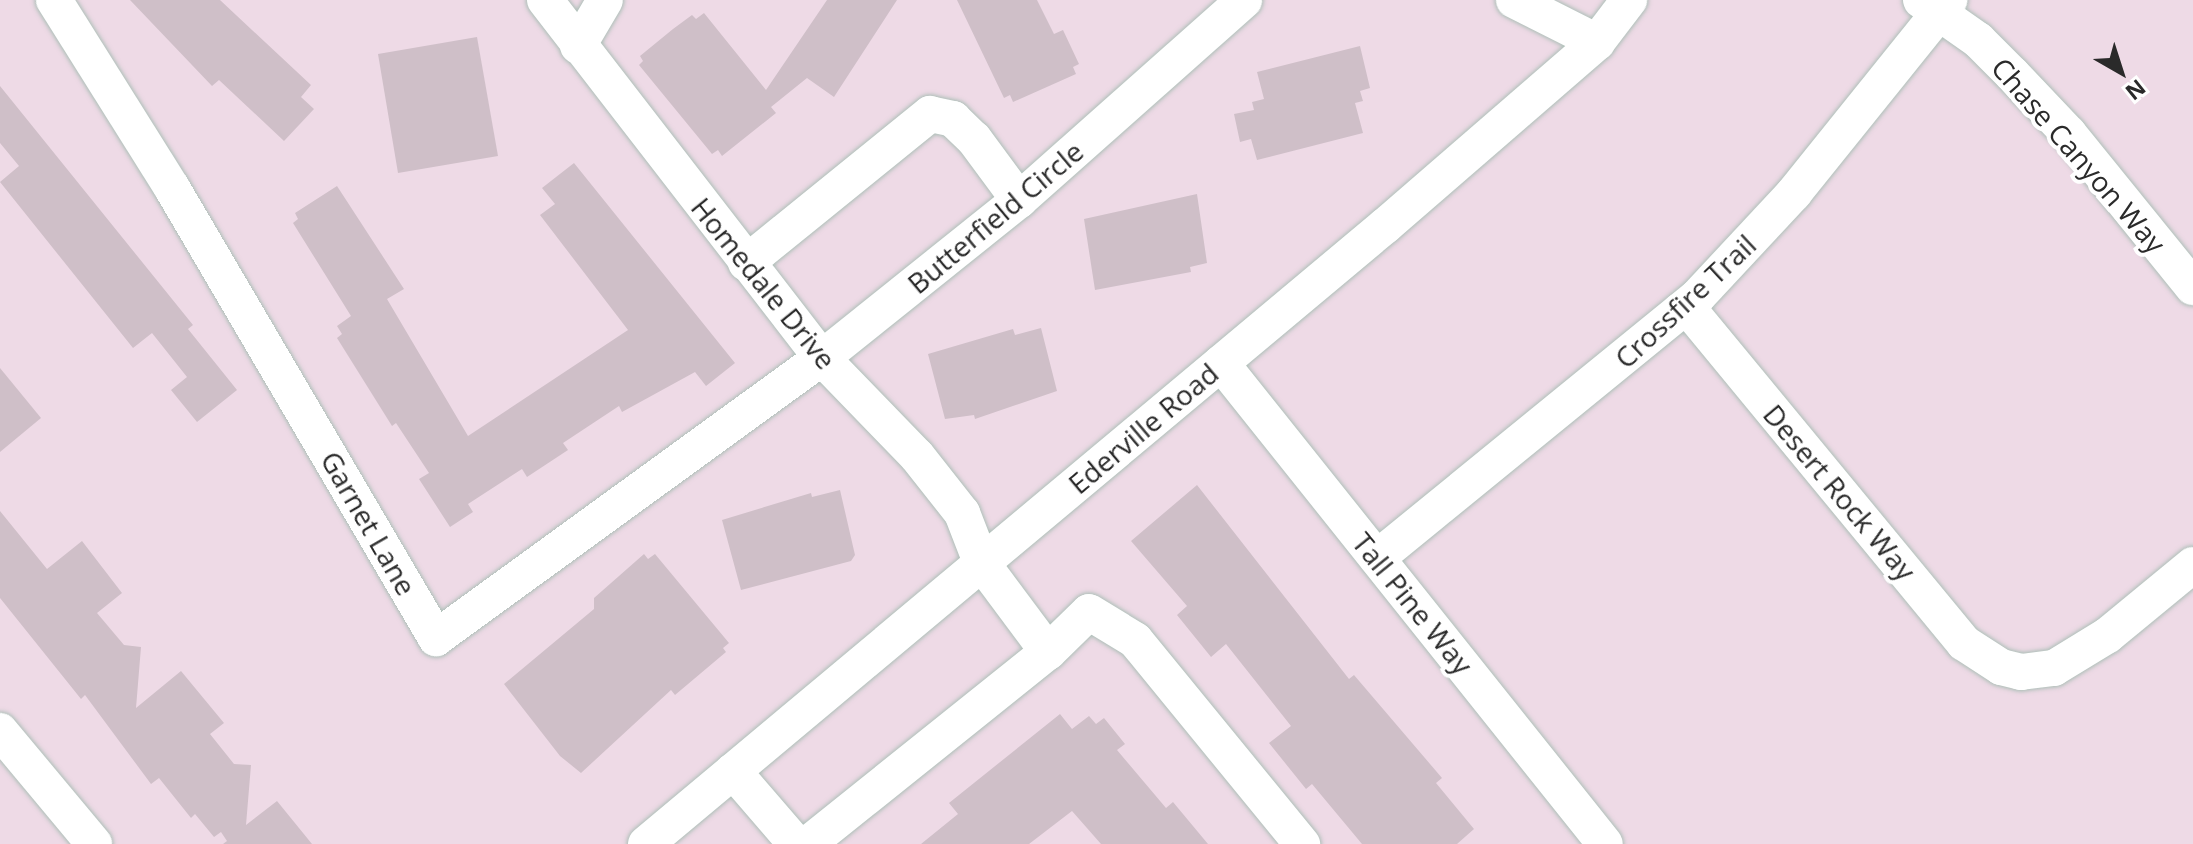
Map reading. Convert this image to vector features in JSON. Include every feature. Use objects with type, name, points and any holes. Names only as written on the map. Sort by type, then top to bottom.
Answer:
[{"type":"street","name":"Garnet Lane","points":[[54,0],[172,188],[436,638],[822,358]]},
{"type":"street","name":"Homedale Drive","points":[[545,0],[822,358],[917,456],[962,513],[981,562],[1048,652]]},
{"type":"street","points":[[578,46],[605,0]]},
{"type":"street","name":"Butterfield Circle","points":[[822,358],[1019,200],[1166,73],[1244,0]]},
{"type":"street","name":"Ederville Road","points":[[646,844],[1221,363],[1597,42],[1629,0]]},
{"type":"street","points":[[1517,1],[1597,42]]},
{"type":"street","name":"Chase Canyon Way","points":[[1937,4],[1978,40],[2069,134],[2193,287]]},
{"type":"street","name":"Crossfire Trail","points":[[1377,558],[1687,307],[1794,193],[1937,4]]},
{"type":"street","points":[[746,263],[930,114],[953,119],[974,139],[1019,200]]},
{"type":"street","name":"Desert Rock Way","points":[[1687,307],[1964,643],[2001,667],[2021,672],[2054,668],[2108,635],[2193,565]]},
{"type":"street","name":"Tall Pine Way","points":[[1221,363],[1605,844]]},
{"type":"street","points":[[808,844],[1048,652],[1089,612],[1135,640],[1302,844]]},
{"type":"street","points":[[0,731],[94,844]]},
{"type":"street","points":[[733,771],[796,844]]},
{"type":"building","points":[[130,0],[220,0],[311,85],[301,97],[314,109],[284,141],[219,80],[212,86]]},
{"type":"building","points":[[827,0],[897,0],[834,97],[807,78],[771,107],[776,113],[722,156],[718,150],[712,154],[639,65],[643,61],[640,56],[673,29],[692,15],[696,19],[704,13],[766,90]]},
{"type":"building","points":[[957,0],[1037,0],[1054,34],[1063,30],[1079,64],[1073,67],[1076,74],[1013,102],[1010,95],[1004,98]]},
{"type":"building","points":[[477,37],[498,156],[398,173],[378,54]]},
{"type":"building","points":[[1360,46],[1370,88],[1360,91],[1363,101],[1355,103],[1363,133],[1257,160],[1251,139],[1240,142],[1234,114],[1254,110],[1252,102],[1264,99],[1257,72]]},
{"type":"building","points":[[0,86],[193,325],[188,329],[237,390],[197,422],[171,390],[187,377],[152,333],[133,348],[0,182],[19,166],[0,143]]},
{"type":"building","points":[[574,163],[735,363],[706,386],[695,372],[622,412],[619,406],[563,443],[568,450],[527,477],[522,469],[468,504],[473,512],[450,527],[419,479],[429,473],[396,423],[392,426],[337,338],[342,334],[337,326],[351,316],[293,223],[298,219],[295,213],[337,186],[404,289],[387,299],[468,436],[628,330],[540,215],[555,204],[542,188]]},
{"type":"building","points":[[1197,194],[1207,263],[1190,267],[1191,272],[1095,290],[1084,219]]},
{"type":"building","points":[[1041,328],[1057,391],[975,419],[974,415],[945,419],[928,354],[1013,329],[1015,335]]},
{"type":"building","points":[[0,368],[41,418],[0,452]]},
{"type":"building","points":[[1197,485],[1349,679],[1354,675],[1442,778],[1436,783],[1474,829],[1457,844],[1362,844],[1312,784],[1306,789],[1269,743],[1291,726],[1226,644],[1211,657],[1177,615],[1187,606],[1131,541]]},
{"type":"building","points":[[840,490],[855,555],[851,561],[741,590],[722,520],[811,493],[812,497]]},
{"type":"building","points":[[0,511],[47,569],[82,541],[122,593],[97,613],[124,645],[141,647],[136,708],[181,671],[224,723],[210,734],[234,764],[251,765],[246,825],[277,801],[312,844],[223,844],[227,841],[221,832],[214,837],[195,814],[191,818],[159,778],[151,784],[85,695],[81,699],[0,598]]},
{"type":"building","points":[[644,554],[648,559],[655,554],[729,643],[723,648],[726,652],[675,695],[671,690],[581,773],[560,756],[504,684],[594,609],[594,598]]},
{"type":"building","points":[[1060,714],[1072,729],[1089,716],[1096,724],[1104,718],[1125,744],[1117,750],[1166,808],[1173,802],[1208,844],[1101,844],[1072,811],[1029,844],[921,844],[958,814],[949,803]]}]
